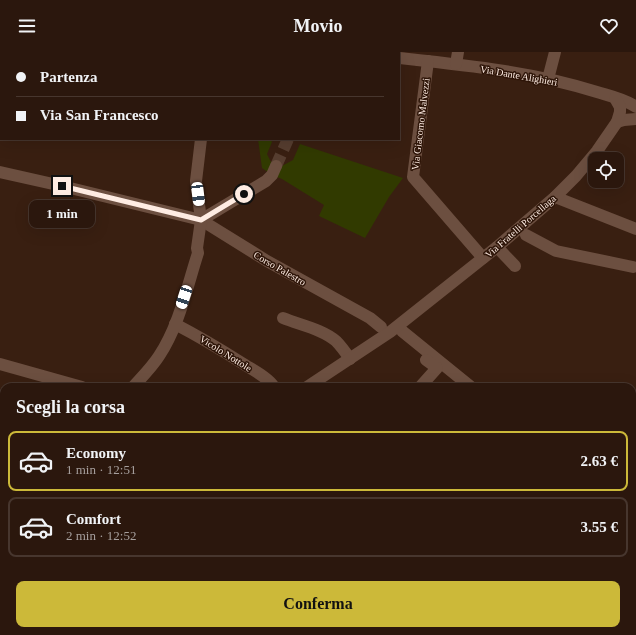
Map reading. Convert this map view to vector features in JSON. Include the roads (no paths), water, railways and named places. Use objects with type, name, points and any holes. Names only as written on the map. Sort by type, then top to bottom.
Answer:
[{"type":"street","points":[[456,64],[458,52]]},
{"type":"street","points":[[548,79],[555,52]]},
{"type":"street","name":"Via Dante Alighieri","points":[[400,58],[456,64],[548,79],[571,84],[624,101],[636,107]]},
{"type":"street","name":"Via Giacomo Malvezzi","points":[[428,61],[413,177],[483,258]]},
{"type":"street","points":[[615,98],[618,102],[620,112],[617,122]]},
{"type":"street","points":[[617,122],[636,119]]},
{"type":"street","name":"Via Fratelli Porcellaga","points":[[313,383],[391,330],[497,247],[555,197],[576,176],[597,151],[617,122]]},
{"type":"street","points":[[137,383],[160,355],[175,324],[198,253],[201,220],[196,180],[201,140]]},
{"type":"street","points":[[201,220],[266,181],[272,175],[276,166]]},
{"type":"street","name":"Corso Palestro","points":[[0,172],[201,220],[267,261],[391,330],[465,383]]},
{"type":"street","points":[[555,197],[636,229]]},
{"type":"street","points":[[526,235],[556,251],[633,267]]},
{"type":"street","points":[[497,247],[515,266]]},
{"type":"street","points":[[283,318],[327,336],[336,342],[350,359]]},
{"type":"street","name":"Vicolo Nottole","points":[[175,324],[203,338],[272,383]]},
{"type":"street","name":"Corso Palestro","points":[[391,330],[437,368],[424,383]]},
{"type":"street","points":[[0,364],[68,383]]},
{"type":"tunnel","points":[[276,166],[288,140]]}]
